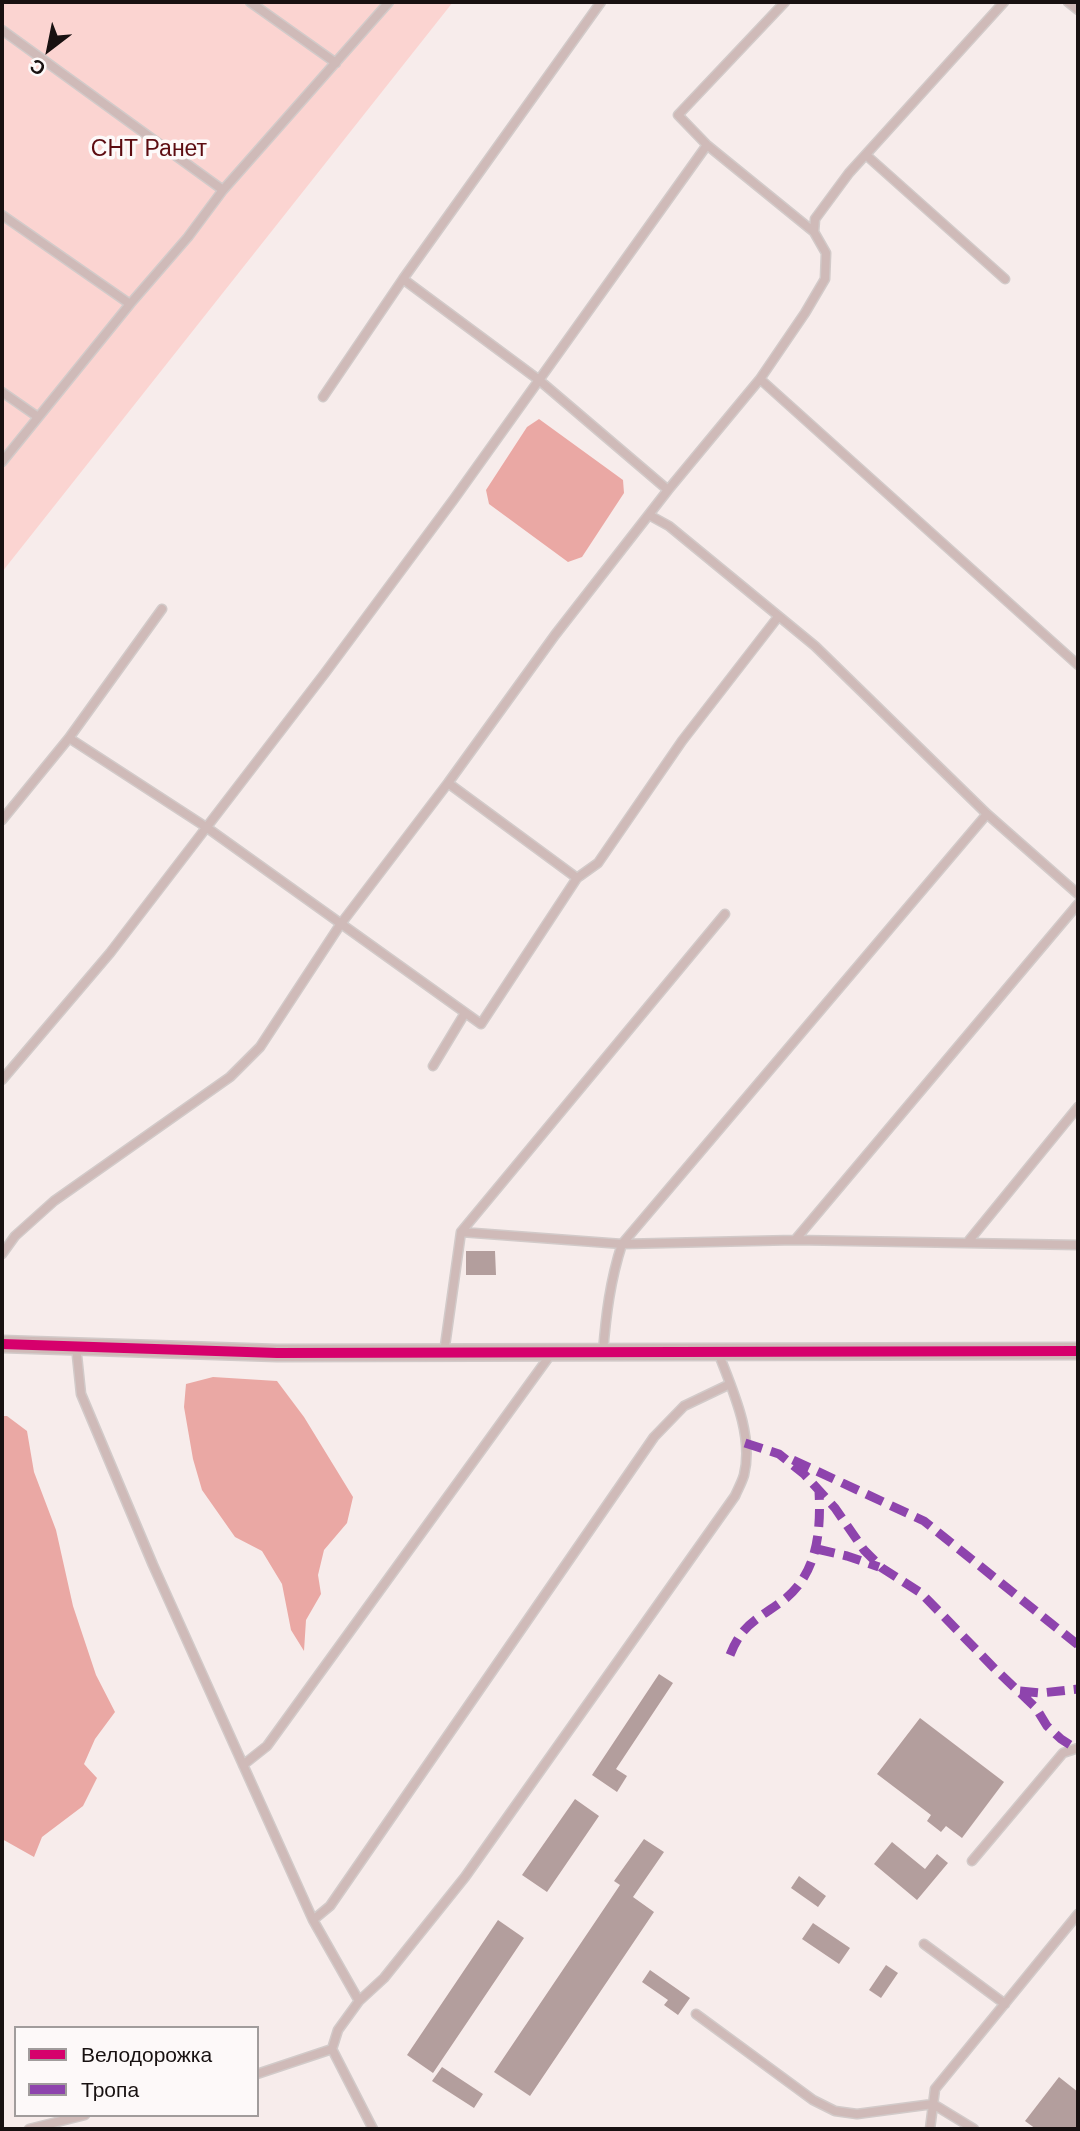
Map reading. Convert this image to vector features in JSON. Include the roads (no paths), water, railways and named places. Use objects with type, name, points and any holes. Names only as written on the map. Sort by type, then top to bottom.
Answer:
[{"type":"street","points":[[2,1344],[276,1353],[1078,1351]]},
{"type":"lane","points":[[250,2],[336,63]]},
{"type":"lane","points":[[2,462],[188,237],[223,190],[389,2]]},
{"type":"lane","points":[[323,397],[403,279],[601,2]]},
{"type":"lane","points":[[2,1255],[15,1236],[54,1201],[230,1077],[260,1047],[340,925],[448,783],[555,635],[668,490],[760,379],[825,279],[826,253],[814,232],[707,145],[678,115],[785,2]]},
{"type":"lane","points":[[814,232],[815,219],[849,173],[1004,2]]},
{"type":"lane","points":[[1068,2],[1078,10]]},
{"type":"lane","points":[[2,30],[223,190]]},
{"type":"lane","points":[[2,1080],[110,953],[349,641],[707,145]]},
{"type":"lane","points":[[866,155],[1005,279]]},
{"type":"lane","points":[[2,215],[130,304]]},
{"type":"lane","points":[[403,279],[539,380],[668,490]]},
{"type":"lane","points":[[760,379],[1078,665]]},
{"type":"lane","points":[[2,392],[38,417]]},
{"type":"lane","points":[[649,515],[669,526],[815,646],[987,814],[1078,894]]},
{"type":"lane","points":[[2,820],[69,737],[162,609]]},
{"type":"lane","points":[[69,737],[206,827],[481,1024],[577,878],[598,863],[682,741],[778,617]]},
{"type":"lane","points":[[448,783],[577,878]]},
{"type":"lane","points":[[603,1352],[609,1294],[622,1244],[987,814]]},
{"type":"lane","points":[[795,1240],[1078,904]]},
{"type":"lane","points":[[444,1353],[461,1232],[725,914]]},
{"type":"lane","points":[[433,1066],[465,1013]]},
{"type":"lane","points":[[967,1242],[1078,1107]]},
{"type":"lane","points":[[461,1232],[622,1244],[795,1240],[1078,1245]]},
{"type":"lane","points":[[76,1346],[81,1394],[153,1565],[313,1920],[359,2001]]},
{"type":"lane","points":[[373,2129],[332,2049],[338,2030],[359,2001],[384,1978],[465,1877],[735,1496],[744,1476],[743,1425],[718,1352]]},
{"type":"lane","points":[[243,1765],[267,1746],[552,1353]]},
{"type":"lane","points":[[313,1920],[330,1906],[654,1437],[684,1406],[730,1384]]},
{"type":"lane","points":[[972,1861],[1063,1753],[1078,1748]]},
{"type":"lane","points":[[930,2129],[935,2089],[1078,1914]]},
{"type":"lane","points":[[924,1944],[1005,2004]]},
{"type":"lane","points":[[696,2014],[813,2100],[835,2112],[857,2115],[933,2104],[974,2129]]},
{"type":"lane","points":[[259,2073],[332,2049]]},
{"type":"lane","points":[[29,2129],[77,2117]]},
{"type":"park label","name":"СНТ Ранет","points":[[149,150]]}]
